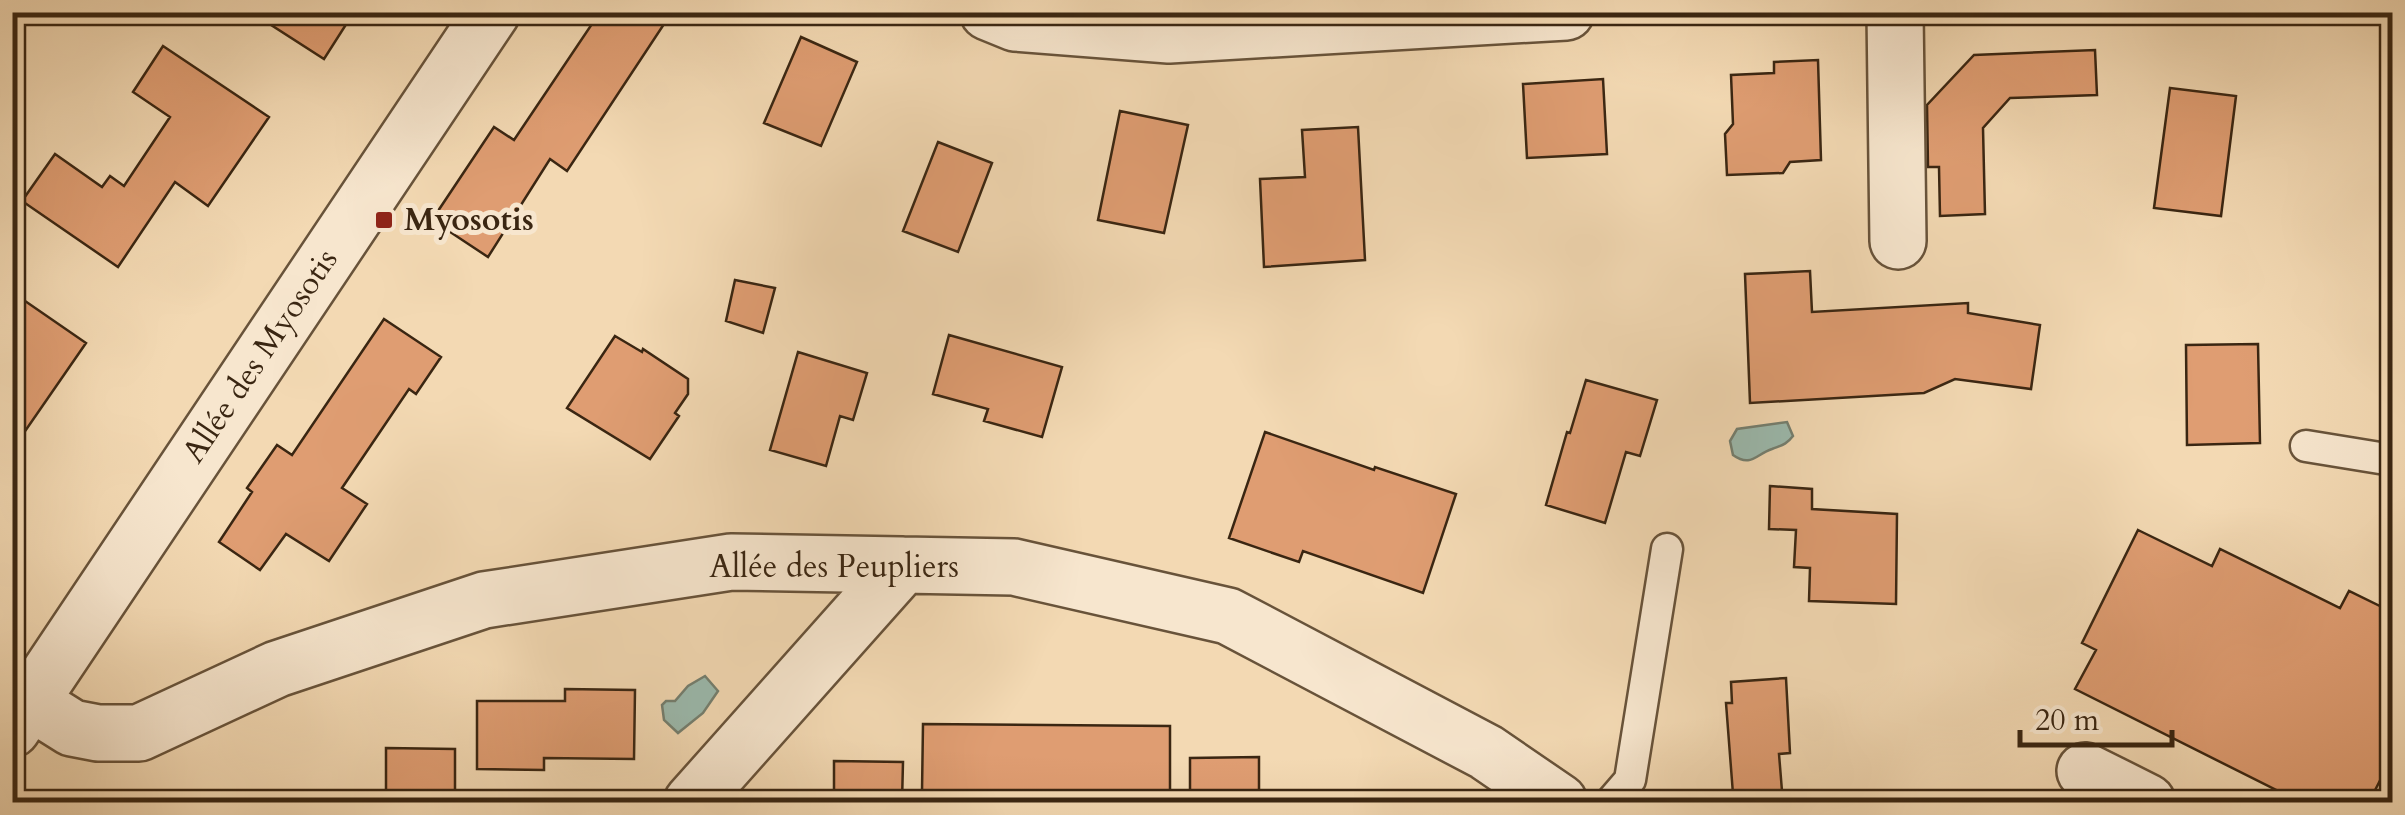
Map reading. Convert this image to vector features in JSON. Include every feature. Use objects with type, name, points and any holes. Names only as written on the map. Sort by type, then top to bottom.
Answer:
[{"type":"street","name":"Allée des Myosotis","points":[[21,715],[492,12]]},
{"type":"street","points":[[988,12],[1015,24],[1169,35],[1566,12]]},
{"type":"street","points":[[1895,12],[1898,242]]},
{"type":"street","name":"Allée des Peupliers","points":[[21,715],[98,733],[139,733],[277,669],[484,600],[731,562],[1014,566],[1228,616],[1486,752],[1559,802]]},
{"type":"street","points":[[692,802],[903,565]]},
{"type":"street","points":[[2085,771],[2147,802]]},
{"type":"lane","points":[[2306,446],[2392,460]]},
{"type":"lane","points":[[1610,802],[1630,780],[1667,550]]},
{"type":"shaded area","points":[[1787,422],[1793,436],[1786,443],[1749,460],[1733,455],[1730,441],[1737,429]]},
{"type":"shaded area","points":[[705,676],[718,691],[703,713],[678,733],[664,720],[662,705],[675,701],[688,686]]},
{"type":"building","points":[[251,12],[354,12],[324,59]]},
{"type":"building","points":[[600,12],[672,12],[567,171],[550,159],[488,257],[432,220],[494,127],[514,140]]},
{"type":"building","points":[[801,37],[857,62],[821,146],[764,123]]},
{"type":"building","points":[[163,46],[269,117],[208,206],[175,182],[118,267],[22,201],[55,154],[102,187],[110,176],[124,186],[170,117],[133,92]]},
{"type":"building","points":[[2095,50],[2097,95],[2010,98],[1983,128],[1985,214],[1940,216],[1939,167],[1928,167],[1927,105],[1974,55]]},
{"type":"building","points":[[1818,60],[1821,160],[1790,162],[1783,173],[1727,175],[1725,134],[1733,124],[1731,75],[1774,73],[1774,62]]},
{"type":"building","points":[[1603,79],[1607,154],[1527,158],[1523,84]]},
{"type":"building","points":[[2170,88],[2236,96],[2221,216],[2154,208]]},
{"type":"building","points":[[1120,111],[1188,125],[1164,233],[1098,220]]},
{"type":"building","points":[[1358,127],[1365,260],[1264,267],[1260,179],[1305,177],[1302,130]]},
{"type":"building","points":[[938,142],[992,163],[958,252],[903,231]]},
{"type":"building","points":[[1810,271],[1812,312],[1968,303],[1968,313],[2040,325],[2031,389],[1955,379],[1924,393],[1750,403],[1745,274]]},
{"type":"building","points":[[735,280],[775,288],[763,333],[726,321]]},
{"type":"building","points":[[12,292],[86,343],[12,450]]},
{"type":"building","points":[[384,319],[441,357],[416,394],[409,389],[342,488],[367,504],[329,561],[286,534],[260,570],[219,542],[252,492],[247,488],[277,445],[292,455]]},
{"type":"building","points":[[949,335],[1062,367],[1042,437],[984,421],[988,409],[933,394]]},
{"type":"building","points":[[615,336],[642,352],[643,349],[688,379],[688,394],[675,413],[679,416],[650,459],[567,408]]},
{"type":"building","points":[[2258,344],[2260,443],[2187,445],[2186,345]]},
{"type":"building","points":[[798,352],[867,373],[853,420],[840,416],[826,466],[770,450]]},
{"type":"building","points":[[1586,380],[1657,400],[1640,456],[1626,452],[1605,523],[1546,505]]},
{"type":"building","points":[[1265,432],[1456,494],[1423,593],[1303,551],[1299,562],[1229,538]]},
{"type":"building","points":[[1770,486],[1812,489],[1812,509],[1897,514],[1896,604],[1809,601],[1810,568],[1794,567],[1796,530],[1769,529]]},
{"type":"building","points":[[2138,530],[2212,566],[2220,549],[2340,608],[2349,591],[2392,612],[2392,757],[2369,802],[2300,802],[2075,689],[2096,650],[2082,643]]},
{"type":"building","points":[[1786,678],[1790,753],[1779,754],[1782,791],[1733,794],[1726,703],[1732,703],[1731,682]]},
{"type":"building","points":[[565,689],[635,690],[634,759],[544,758],[544,770],[477,769],[477,701],[565,701]]},
{"type":"building","points":[[923,724],[1170,726],[1170,795],[922,792]]},
{"type":"building","points":[[386,748],[455,749],[455,802],[386,802]]},
{"type":"building","points":[[1259,757],[1259,802],[1190,802],[1190,758]]},
{"type":"building","points":[[834,761],[903,762],[902,802],[834,802]]},
{"type":"place","name":"Myosotis","points":[[384,220]]}]
